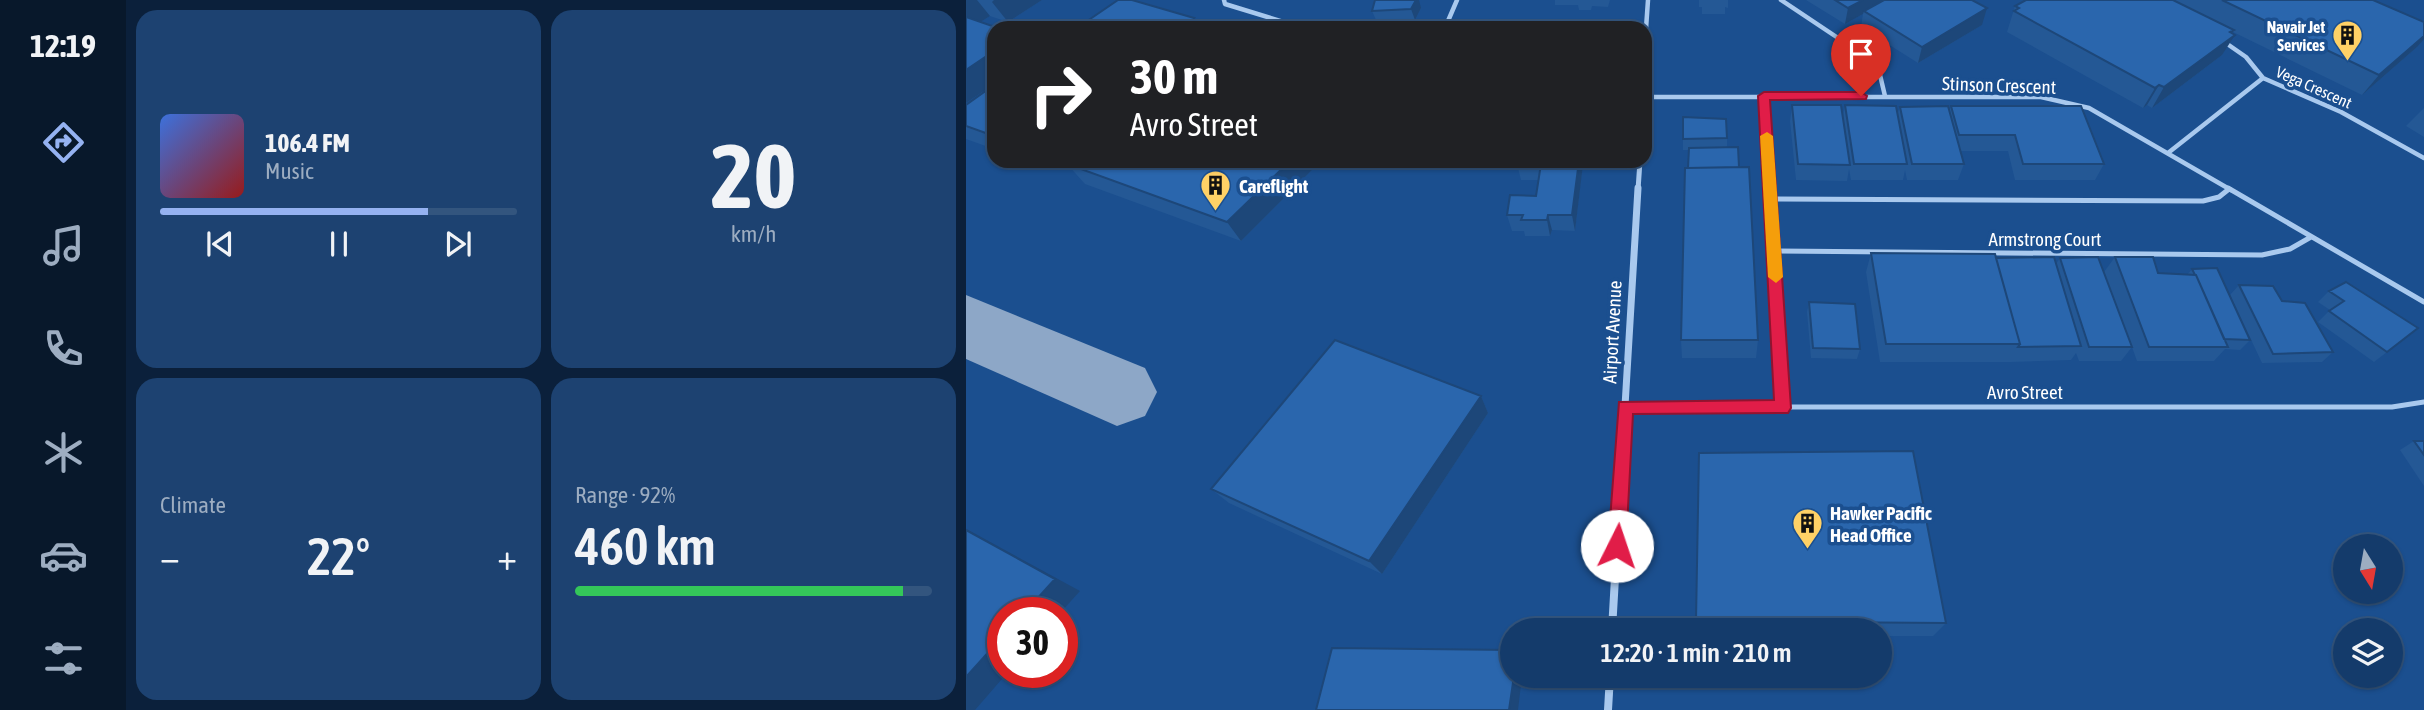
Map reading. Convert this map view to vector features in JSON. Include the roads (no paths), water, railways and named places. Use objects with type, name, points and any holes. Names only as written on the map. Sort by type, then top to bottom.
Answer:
[{"type":"street","name":"Airport Avenue","points":[[1613,618],[1640,168]]},
{"type":"street","points":[[1608,710],[1609,688]]},
{"type":"lane","points":[[1224,0],[1225,4],[1280,21]]},
{"type":"lane","points":[[1448,21],[1457,0]]},
{"type":"lane","points":[[1647,21],[1648,0]]},
{"type":"lane","points":[[1782,0],[1868,58],[1880,75],[1885,96]]},
{"type":"lane","points":[[2217,37],[2246,57],[2263,78]]},
{"type":"lane","name":"Vega Crescent","points":[[2168,153],[2263,78],[2341,112],[2424,158]]},
{"type":"lane","points":[[1764,96],[1782,408]]},
{"type":"lane","name":"Stinson Crescent","points":[[1652,97],[2031,97],[2064,101],[2089,108],[2424,302]]},
{"type":"lane","name":"Armstrong Court","points":[[1771,199],[2203,201],[2219,197],[2229,189]]},
{"type":"lane","name":"Armstrong Court","points":[[1774,251],[2262,255],[2290,250],[2311,237]]},
{"type":"lane","name":"Avro Street","points":[[1625,407],[2392,407],[2424,402]]},
{"type":"place","name":"Navair Jet Services","points":[[2348,63]]},
{"type":"place","name":"Careflight","points":[[1216,213]]},
{"type":"place","name":"Hawker Pacific Head Office","points":[[1807,551]]}]
